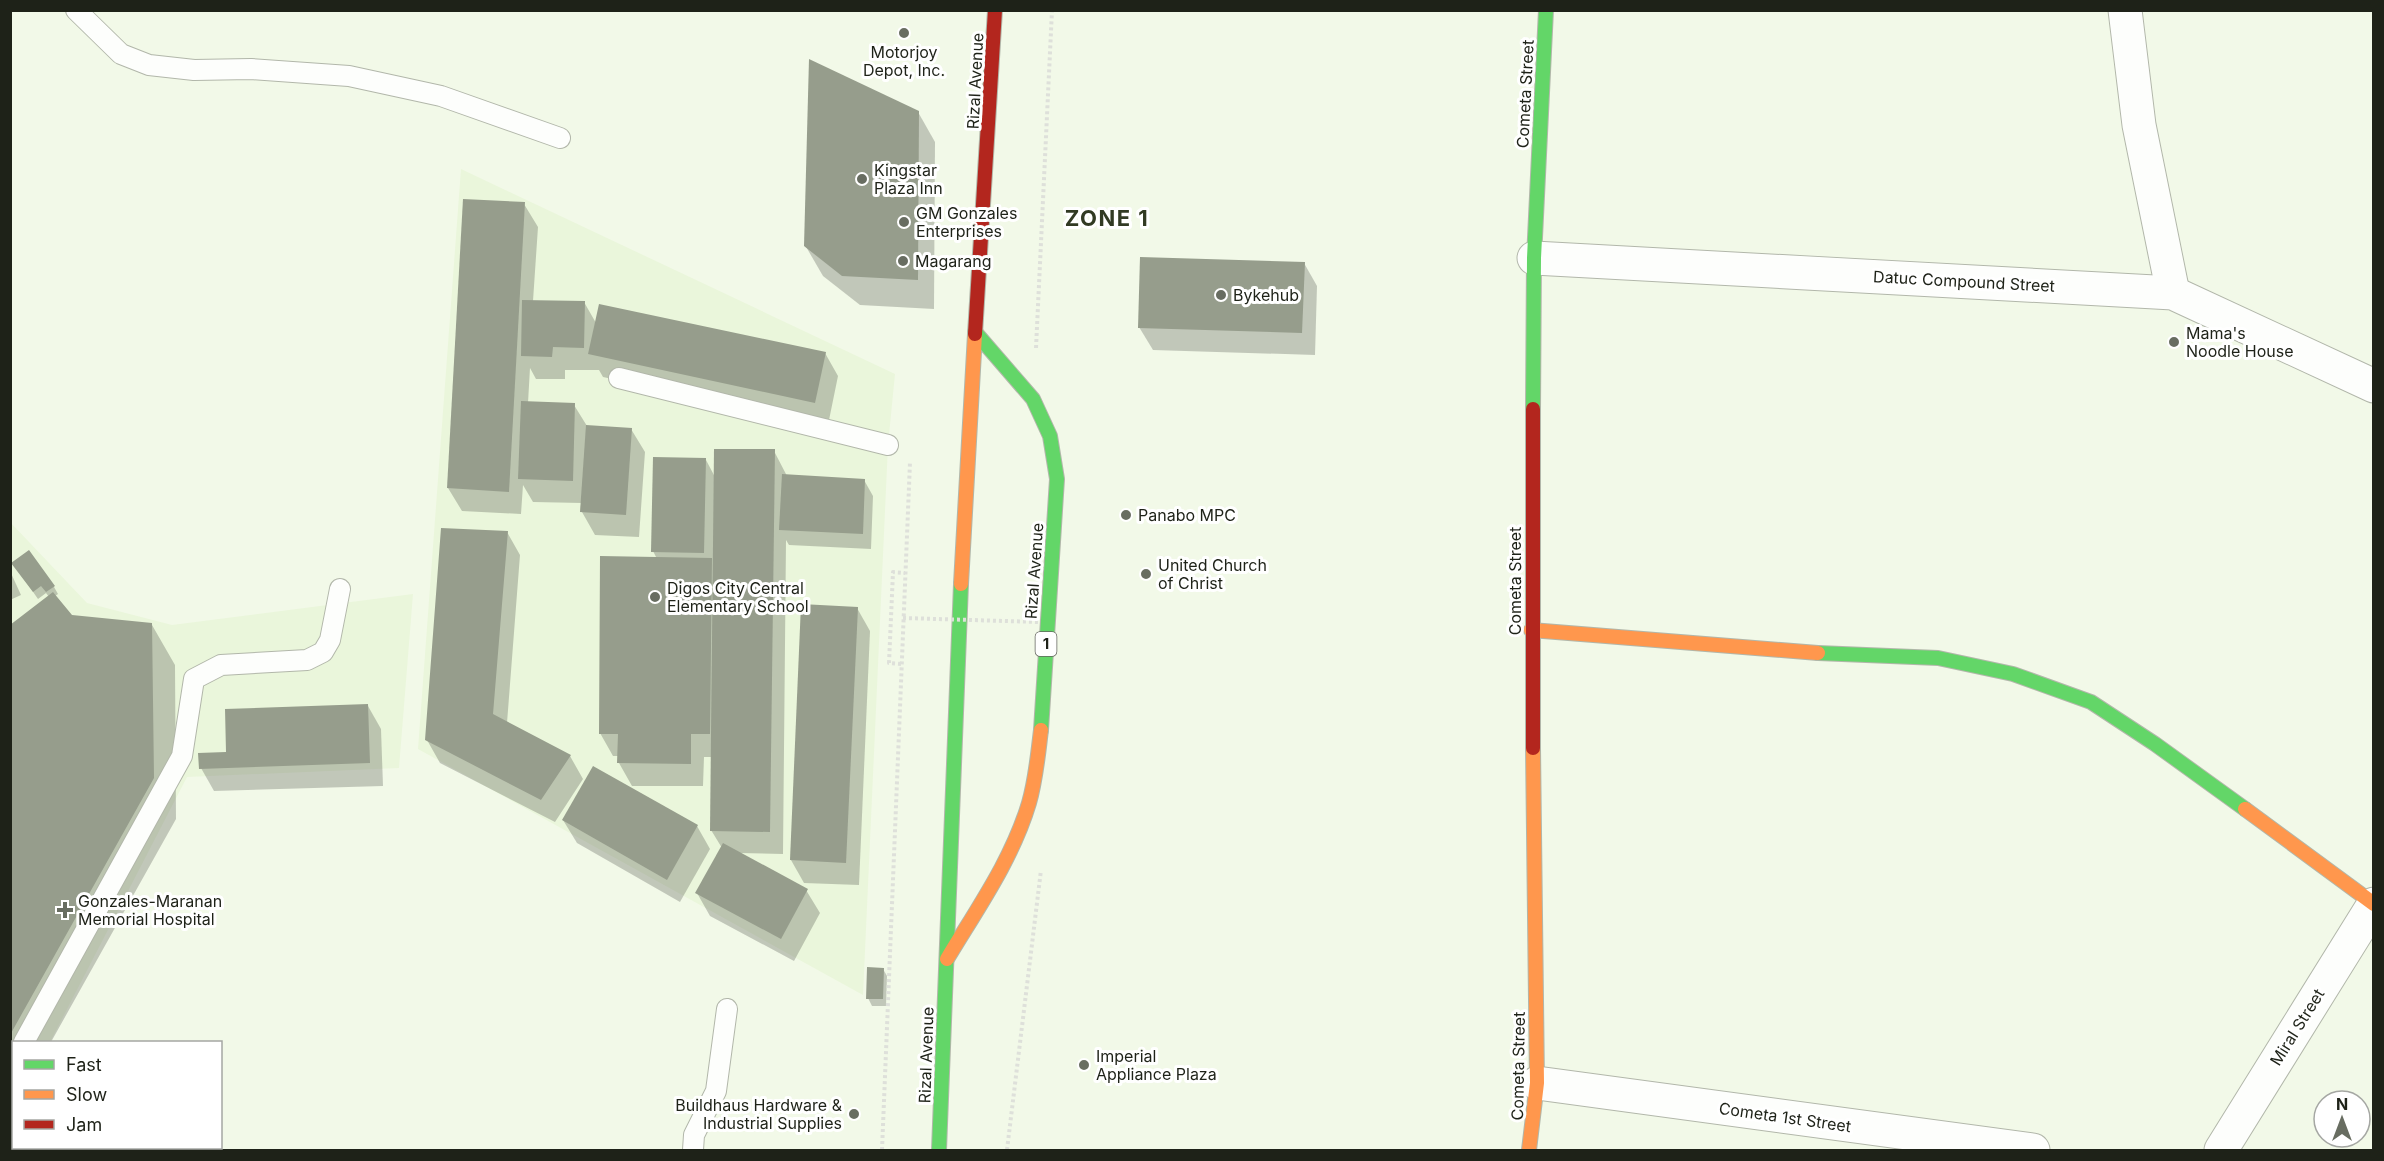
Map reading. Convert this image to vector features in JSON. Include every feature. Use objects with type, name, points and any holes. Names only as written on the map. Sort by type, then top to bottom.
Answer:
[{"type":"street","name":"Rizal Avenue","points":[[939,1150],[966,468],[995,10]]},
{"type":"street","name":"Cometa Street","points":[[1529,1150],[1537,1083],[1531,630],[1534,258],[1546,10]]},
{"type":"street","points":[[2125,10],[2139,125],[2173,292]]},
{"type":"street","name":"Datuc Compound Street","points":[[1534,258],[2173,292],[2373,386]]},
{"type":"street","name":"Rizal Avenue","points":[[946,960],[1004,863],[1026,813],[1038,752],[1057,479],[1050,436],[1033,399],[975,332]]},
{"type":"street","points":[[1531,630],[1856,656],[1938,658],[2013,674],[2091,702],[2155,744],[2373,904]]},
{"type":"street","name":"Miral Street","points":[[2221,1150],[2373,904]]},
{"type":"street","name":"Cometa 1st Street","points":[[1537,1083],[2033,1150]]},
{"type":"lane","points":[[76,10],[121,54],[149,64],[194,70],[250,69],[349,76],[441,96],[560,138]]},
{"type":"lane","points":[[619,378],[888,445]]},
{"type":"lane","points":[[25,1041],[182,756],[194,679],[221,665],[307,660],[323,652],[330,640],[340,589]]},
{"type":"lane","points":[[693,1150],[694,1135],[716,1091],[727,1010]]},
{"type":"path","points":[[1033,399],[1052,10]]},
{"type":"path","points":[[882,1150],[910,457]]},
{"type":"path","points":[[901,664],[889,663],[889,652],[893,572],[905,573]]},
{"type":"path","points":[[903,618],[1039,622]]},
{"type":"path","points":[[1007,1150],[1042,860]]},
{"type":"shaded area","name":"Digos City Central Elementary School","points":[[461,169],[895,374],[888,445],[863,995],[418,749]]},
{"type":"shaded area","name":"Gonzales-Maranan Memorial Hospital","points":[[10,522],[87,603],[172,625],[413,594],[399,768],[187,777],[51,1041],[12,1041],[12,1113],[10,1112]]},
{"type":"building","name":"Kingstar Plaza Inn","points":[[809,59],[919,111],[918,280],[842,276],[804,246]]},
{"type":"building","points":[[463,199],[525,202],[509,492],[447,488]]},
{"type":"building","name":"Bykehub","points":[[1140,257],[1305,262],[1302,333],[1138,328]]},
{"type":"building","points":[[522,300],[585,301],[584,348],[553,347],[552,357],[521,356]]},
{"type":"building","points":[[599,304],[826,352],[815,403],[588,354]]},
{"type":"building","points":[[521,401],[575,403],[573,481],[518,479]]},
{"type":"building","points":[[586,425],[632,428],[626,515],[580,512]]},
{"type":"building","points":[[714,449],[775,449],[770,832],[710,831]]},
{"type":"building","points":[[653,457],[706,458],[704,553],[651,552]]},
{"type":"building","points":[[782,474],[865,479],[863,534],[779,530]]},
{"type":"building","points":[[441,528],[508,531],[493,714],[571,755],[541,800],[425,740]]},
{"type":"building","points":[[29,550],[55,586],[46,592],[41,586],[33,592],[11,563]]},
{"type":"building","points":[[600,556],[712,558],[710,734],[691,734],[691,764],[617,763],[618,734],[599,734]]},
{"type":"building","points":[[53,592],[72,615],[152,623],[154,778],[10,1035],[10,625]]},
{"type":"building","points":[[801,604],[858,607],[846,863],[790,860]]},
{"type":"building","points":[[368,704],[370,763],[199,769],[198,753],[226,752],[225,709]]},
{"type":"building","points":[[593,766],[698,825],[667,880],[562,820]]},
{"type":"building","points":[[723,843],[808,889],[781,939],[695,893]]},
{"type":"building","points":[[867,967],[884,968],[883,999],[866,999]]},
{"type":"traffic: fast","points":[[1533,409],[1534,258],[1546,10]]},
{"type":"traffic: fast","points":[[975,332],[1033,399],[1050,436],[1057,479],[1041,730]]},
{"type":"traffic: fast","points":[[939,1150],[961,584]]},
{"type":"traffic: fast","points":[[1818,653],[1938,658],[2013,674],[2091,702],[2155,744],[2245,809]]},
{"type":"traffic: slow","points":[[961,584],[975,334]]},
{"type":"traffic: slow","points":[[1531,630],[1818,653]]},
{"type":"traffic: slow","points":[[947,959],[993,884],[1022,824],[1033,785],[1041,730]]},
{"type":"traffic: slow","points":[[1529,1150],[1537,1083],[1533,748]]},
{"type":"traffic: slow","points":[[2245,809],[2374,904]]},
{"type":"traffic: jam","points":[[975,334],[995,10]]},
{"type":"traffic: jam","points":[[1533,409],[1533,748]]},
{"type":"place","name":"Motorjoy Depot, Inc.","points":[[904,33]]},
{"type":"place","name":"Kingstar Plaza Inn","points":[[862,179]]},
{"type":"place","name":"GM Gonzales Enterprises","points":[[904,222]]},
{"type":"place","name":"Magarang","points":[[903,261]]},
{"type":"place","name":"Bykehub","points":[[1221,295]]},
{"type":"place","name":"Mama's Noodle House","points":[[2174,342]]},
{"type":"place","name":"Panabo MPC","points":[[1126,515]]},
{"type":"place","name":"United Church of Christ","points":[[1146,574]]},
{"type":"place","name":"Digos City Central Elementary School","points":[[655,597]]},
{"type":"place","name":"Gonzales-Maranan Memorial Hospital","points":[[65,910]]},
{"type":"place","name":"Imperial Appliance Plaza","points":[[1084,1065]]},
{"type":"place","name":"Buildhaus Hardware & Industrial Supplies","points":[[854,1114]]},
{"type":"district","name":"ZONE 1","points":[[1107,218]]}]
